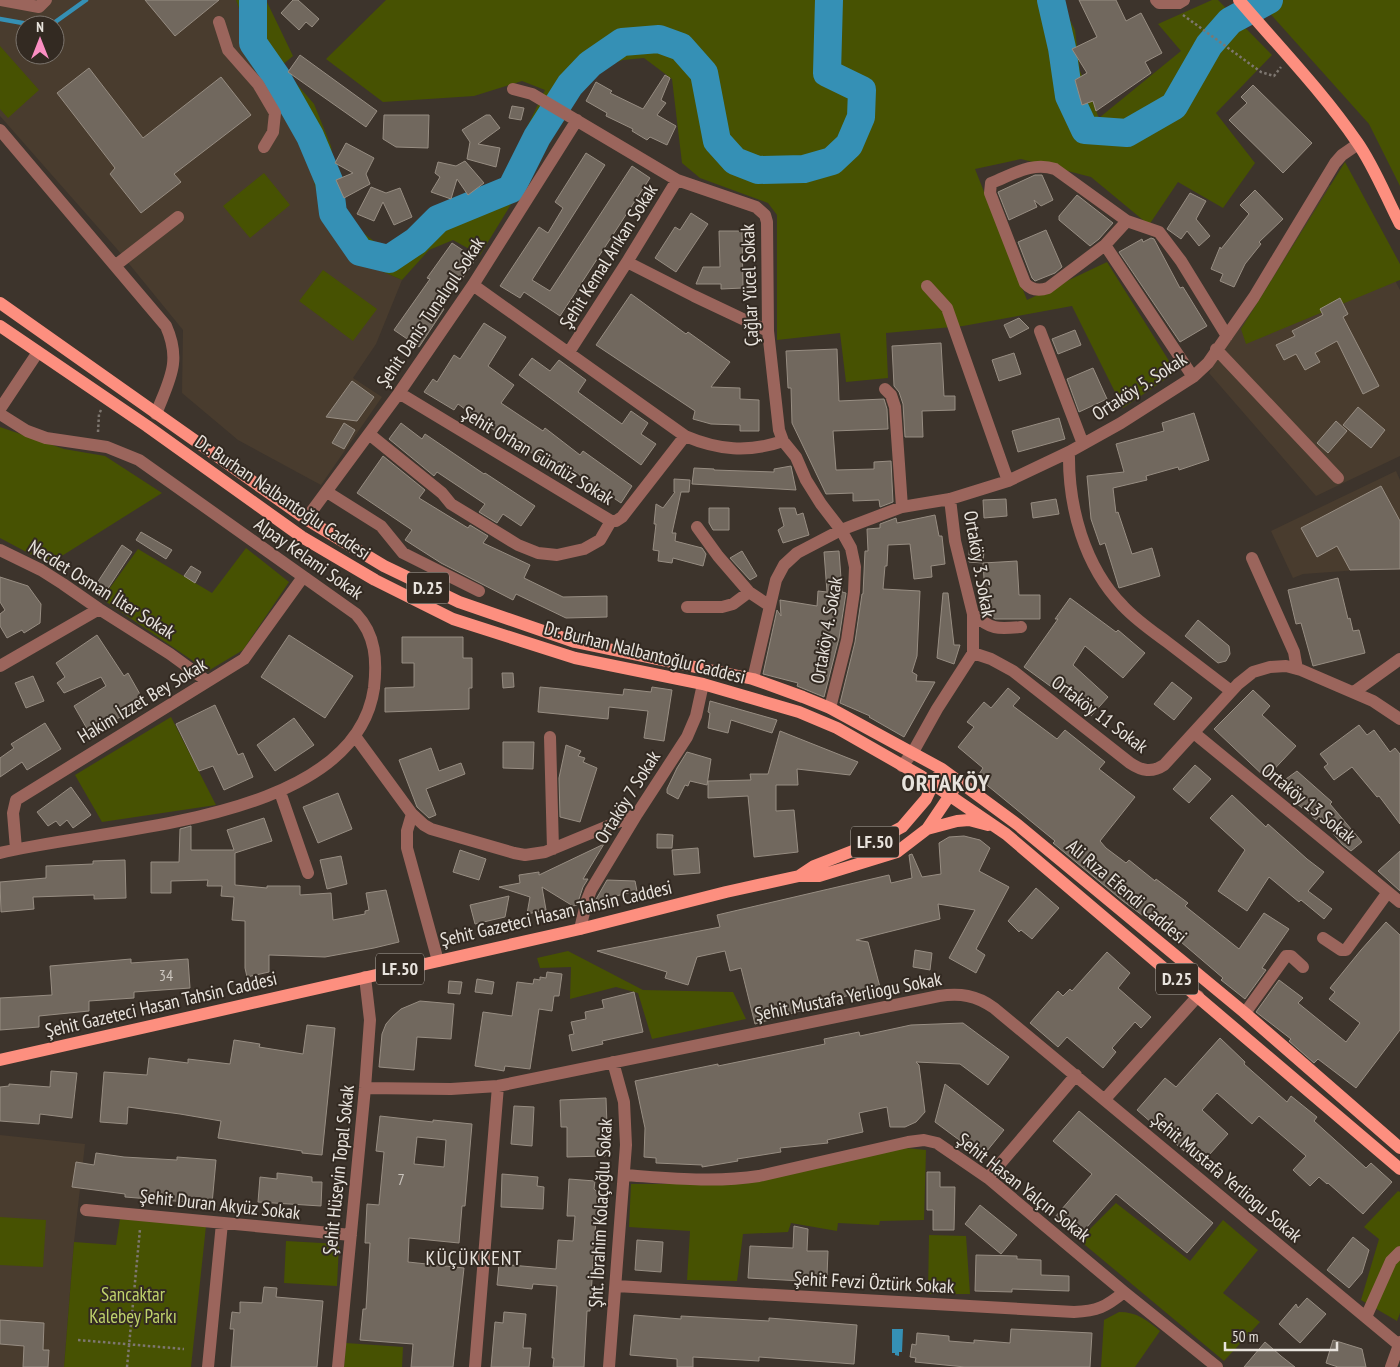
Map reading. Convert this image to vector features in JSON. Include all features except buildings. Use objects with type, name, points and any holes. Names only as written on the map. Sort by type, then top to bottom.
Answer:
[{"type":"main road","points":[[1239,0],[1318,89],[1358,144],[1400,224]]},
{"type":"main road","name":"Dr. Burhan Nalbantoğlu Caddesi","points":[[0,303],[306,519],[384,566],[459,602],[574,642],[753,679],[830,708],[913,752]]},
{"type":"main road","name":"Dr. Burhan Nalbantoğlu Caddesi","points":[[0,326],[302,537],[375,580],[453,619],[575,658],[703,684],[799,712],[837,728],[932,783]]},
{"type":"main road","name":"Ali Rıza Efendi Caddesi","points":[[913,752],[960,781],[1018,825],[1245,1013],[1400,1148]]},
{"type":"main road","name":"Şehit Gazeteci Hasan Tahsin Caddesi","points":[[799,876],[814,866],[868,845],[902,827],[926,799],[932,783],[942,769]]},
{"type":"main road","name":"Şehit Gazeteci Hasan Tahsin Caddesi","points":[[0,1060],[438,961],[726,892],[799,876],[819,876],[897,852],[927,829],[960,781]]},
{"type":"main road","name":"Ali Rıza Efendi Caddesi","points":[[932,783],[996,827],[1198,996],[1368,1143],[1400,1168]]},
{"type":"main road","points":[[927,829],[968,820],[996,827]]},
{"type":"street","points":[[1,0],[39,7],[46,0]]},
{"type":"street","points":[[1156,0],[1159,3],[1179,3],[1184,0]]},
{"type":"street","points":[[219,22],[228,50],[258,84],[275,113],[273,132],[264,147]]},
{"type":"street","name":"Çağlar Yücel Sokak","points":[[514,89],[532,94],[678,180],[756,207],[765,215],[767,222],[768,330],[779,430],[783,441],[796,457],[806,480],[841,530]]},
{"type":"street","name":"Şehit Danis Tunalıgıl Sokak","points":[[306,519],[399,393],[473,285],[573,118]]},
{"type":"street","points":[[0,130],[166,326],[172,341],[174,361],[172,373],[156,414]]},
{"type":"street","name":"Ortaköy 5. Sokak","points":[[753,679],[776,580],[784,565],[806,548],[841,530],[902,507],[950,499],[1008,481],[1069,452],[1121,423],[1193,377],[1208,363],[1254,297],[1335,162],[1358,144]]},
{"type":"street","points":[[1127,221],[1105,245],[1048,288],[1041,290],[1029,288],[1024,283],[990,193],[991,183],[1031,167],[1049,167],[1055,169],[1127,221],[1159,232],[1181,261],[1227,336]]},
{"type":"street","name":"Şehit Kemal Arıkan Sokak","points":[[569,352],[678,180]]},
{"type":"street","points":[[116,265],[178,217]]},
{"type":"street","points":[[1105,245],[1193,377]]},
{"type":"street","points":[[627,262],[694,296],[768,330]]},
{"type":"street","points":[[473,285],[685,436],[703,444],[736,449],[766,447],[783,441]]},
{"type":"street","points":[[927,286],[947,308],[1008,481]]},
{"type":"street","points":[[1040,331],[1083,444]]},
{"type":"street","points":[[1216,349],[1338,478]]},
{"type":"street","points":[[0,409],[38,352]]},
{"type":"street","points":[[885,388],[891,395],[895,407],[902,507]]},
{"type":"street","name":"Şehit Orhan Gündüz Sokak","points":[[399,393],[612,521],[622,517],[685,436]]},
{"type":"street","name":"Alpay Kelami Sokak","points":[[0,414],[27,431],[46,438],[117,450],[139,460],[356,614],[364,621],[372,638],[375,659],[372,697],[367,714],[355,736],[326,764],[299,783],[280,792],[216,812],[168,824],[0,852]]},
{"type":"street","points":[[369,434],[442,492],[451,504],[518,544],[538,553],[557,555],[584,549],[600,540],[612,521]]},
{"type":"street","points":[[1069,452],[1070,492],[1078,527],[1083,542],[1107,587],[1122,606],[1140,622],[1231,691]]},
{"type":"street","points":[[327,492],[381,526],[403,552],[479,591]]},
{"type":"street","name":"Ortaköy 3. Sokak","points":[[950,499],[955,541],[974,614],[973,653]]},
{"type":"street","points":[[697,527],[718,556],[749,592],[770,606]]},
{"type":"street","name":"Ortaköy 4. Sokak","points":[[830,708],[847,640],[854,592],[855,567],[851,548],[841,530]]},
{"type":"street","name":"Necdet Osman İlter Sokak","points":[[0,550],[41,570],[64,584],[99,609],[170,654],[207,681]]},
{"type":"street","points":[[1252,558],[1294,652],[1297,669],[1354,692],[1381,706],[1400,719]]},
{"type":"street","name":"Hakim İzzet Bey Sokak","points":[[16,849],[13,813],[16,800],[244,659],[303,577]]},
{"type":"street","points":[[687,608],[733,604],[749,592]]},
{"type":"street","points":[[0,666],[99,609]]},
{"type":"street","points":[[974,614],[985,624],[1006,628],[1022,627]]},
{"type":"street","points":[[902,766],[913,752],[937,709],[973,653]]},
{"type":"street","name":"Ortaköy 11 Sokak","points":[[973,653],[991,659],[1013,671],[1130,763],[1143,770],[1154,770],[1161,767],[1245,678],[1262,669],[1277,666],[1297,669]]},
{"type":"street","points":[[1354,692],[1400,659]]},
{"type":"street","name":"Ortaköy 7 Sokak","points":[[580,928],[591,890],[687,737],[696,716],[703,684]]},
{"type":"street","name":"Ortaköy 13 Sokak","points":[[1194,733],[1400,902]]},
{"type":"street","points":[[355,736],[412,814],[424,825],[431,829],[514,853],[536,854],[553,849],[637,814]]},
{"type":"street","points":[[550,737],[553,849]]},
{"type":"street","points":[[280,792],[308,873]]},
{"type":"street","points":[[412,814],[407,831],[407,848],[438,961]]},
{"type":"street","points":[[1322,938],[1341,950],[1346,950],[1388,892]]},
{"type":"street","points":[[1245,1013],[1286,956],[1291,956],[1303,967]]},
{"type":"street","name":"Şehit Hüseyin Topal Sokak","points":[[338,1367],[370,1020],[365,977]]},
{"type":"street","name":"Şehit Mustafa Yerliogu Sokak","points":[[365,1088],[451,1089],[498,1086],[939,996],[964,994],[988,1003],[1399,1343]]},
{"type":"street","points":[[1105,1100],[1198,996]]},
{"type":"street","name":"Şht. İbrahim Kolaçoğlu Sokak","points":[[609,1367],[624,1175],[626,1122],[624,1102],[613,1062]]},
{"type":"street","points":[[988,1178],[1076,1075]]},
{"type":"street","points":[[475,1367],[498,1086]]},
{"type":"street","name":"Şehit Hasan Yalçın Sokak","points":[[624,1175],[698,1180],[740,1179],[924,1140],[942,1146],[988,1178],[1217,1367]]},
{"type":"street","name":"Şehit Duran Akyüz Sokak","points":[[86,1210],[351,1235]]},
{"type":"street","points":[[208,1367],[222,1223]]},
{"type":"street","points":[[1366,1317],[1390,1261],[1400,1252]]},
{"type":"street","name":"Şehit Fevzi Öztürk Sokak","points":[[616,1286],[1074,1312],[1091,1311],[1106,1307],[1124,1292]]},
{"type":"street","points":[[1391,1367],[1399,1343]]},
{"type":"path","points":[[1181,13],[1261,72],[1274,76],[1289,58]]},
{"type":"path","points":[[97,446],[99,414],[107,400]]},
{"type":"path","points":[[127,1367],[142,1215]]},
{"type":"path","points":[[78,1340],[184,1349]]},
{"type":"shaded area","points":[[0,0],[236,0],[241,14],[243,51],[285,106],[289,120],[304,144],[324,219],[365,264],[402,280],[376,344],[353,378],[382,397],[321,485],[238,440],[182,393],[183,330],[117,249],[0,116]]},
{"type":"shaded area","points":[[1324,185],[1346,186],[1400,290],[1400,456],[1316,496],[1209,373]]},
{"type":"shaded area","points":[[1396,471],[1400,480],[1400,567],[1303,574],[1293,578],[1271,531]]},
{"type":"shaded area","points":[[0,1135],[85,1144],[74,1242],[64,1367],[0,1367]]},
{"type":"green space","points":[[236,0],[266,0],[293,56],[281,66],[314,104],[331,146],[342,205],[362,232],[383,248],[401,245],[432,211],[477,196],[502,179],[545,90],[522,81],[474,96],[383,102],[326,59],[386,0],[1060,0],[1075,30],[1080,71],[1099,118],[1181,51],[1158,24],[1212,0],[1218,0],[1272,55],[1216,113],[1255,163],[1223,208],[1178,182],[1149,225],[1091,177],[1021,159],[975,169],[1027,300],[1107,262],[1176,372],[1123,408],[1072,306],[963,326],[886,333],[888,378],[846,382],[840,333],[777,340],[777,215],[768,203],[700,178],[682,163],[672,79],[644,58],[623,60],[600,68],[581,90],[480,255],[453,240],[429,250],[402,280],[365,264],[324,219],[304,144],[289,120],[285,106],[243,51],[241,14]]},
{"type":"green space","points":[[1258,0],[1400,0],[1400,186],[1369,124]]},
{"type":"green space","points":[[0,46],[39,90],[8,118],[0,109]]},
{"type":"green space","points":[[1345,162],[1400,264],[1400,280],[1246,344],[1241,329]]},
{"type":"green space","points":[[264,173],[290,205],[250,238],[223,206]]},
{"type":"green space","points":[[323,270],[377,309],[353,341],[299,301]]},
{"type":"green space","points":[[0,427],[64,449],[105,456],[162,493],[49,564],[0,538]]},
{"type":"green space","points":[[246,548],[289,582],[243,650],[208,671],[102,599],[138,549],[212,593]]},
{"type":"green space","points":[[171,717],[216,805],[102,822],[75,775]]},
{"type":"green space","points":[[568,951],[643,990],[733,992],[746,1019],[652,1039],[638,993],[616,987],[570,999],[571,967],[540,968],[537,958]]},
{"type":"green space","points":[[905,1148],[926,1150],[924,1220],[880,1221],[879,1225],[838,1223],[837,1231],[791,1223],[788,1232],[743,1234],[737,1281],[687,1280],[690,1231],[629,1227],[631,1184],[743,1184]]},
{"type":"green space","points":[[1398,1191],[1400,1192],[1400,1313],[1397,1321],[1361,1300],[1379,1239],[1364,1227]]},
{"type":"green space","points":[[1116,1203],[1190,1261],[1223,1220],[1258,1250],[1223,1293],[1260,1322],[1224,1361],[1079,1240]]},
{"type":"green space","points":[[0,1217],[46,1220],[43,1267],[0,1265]]},
{"type":"green space","name":"Sancaktar Kalebey Parkı","points":[[120,1219],[206,1226],[191,1367],[64,1367],[74,1242],[116,1245]]},
{"type":"green space","points":[[929,1235],[966,1236],[970,1294],[928,1294]]},
{"type":"green space","points":[[286,1241],[339,1244],[337,1286],[284,1283]]},
{"type":"green space","points":[[1119,1312],[1131,1313],[1141,1317],[1160,1331],[1135,1367],[1101,1367],[1104,1320]]},
{"type":"green space","points":[[346,1343],[403,1347],[402,1367],[344,1367]]},
{"type":"water","points":[[892,1329],[903,1329],[902,1352],[899,1352],[899,1356],[892,1353]]},
{"type":"waterway","points":[[65,15],[86,0]]},
{"type":"waterway","points":[[253,0],[253,43],[276,76],[310,136],[329,181],[333,213],[360,252],[389,259],[416,241],[438,219],[511,189],[537,137],[570,85],[590,64],[622,42],[659,39],[681,47],[704,73],[717,141],[735,161],[758,170],[804,169],[832,161],[849,145],[861,117],[862,90],[827,73],[829,0]]},
{"type":"waterway","points":[[1051,0],[1062,48],[1069,96],[1085,130],[1127,133],[1174,106],[1209,45],[1230,21],[1269,0]]},
{"type":"waterway","points":[[0,19],[15,22]]},
{"type":"district","name":"ORTAKÖY","points":[[946,783]]},
{"type":"district","name":"KÜÇÜKKENT","points":[[474,1258]]}]
